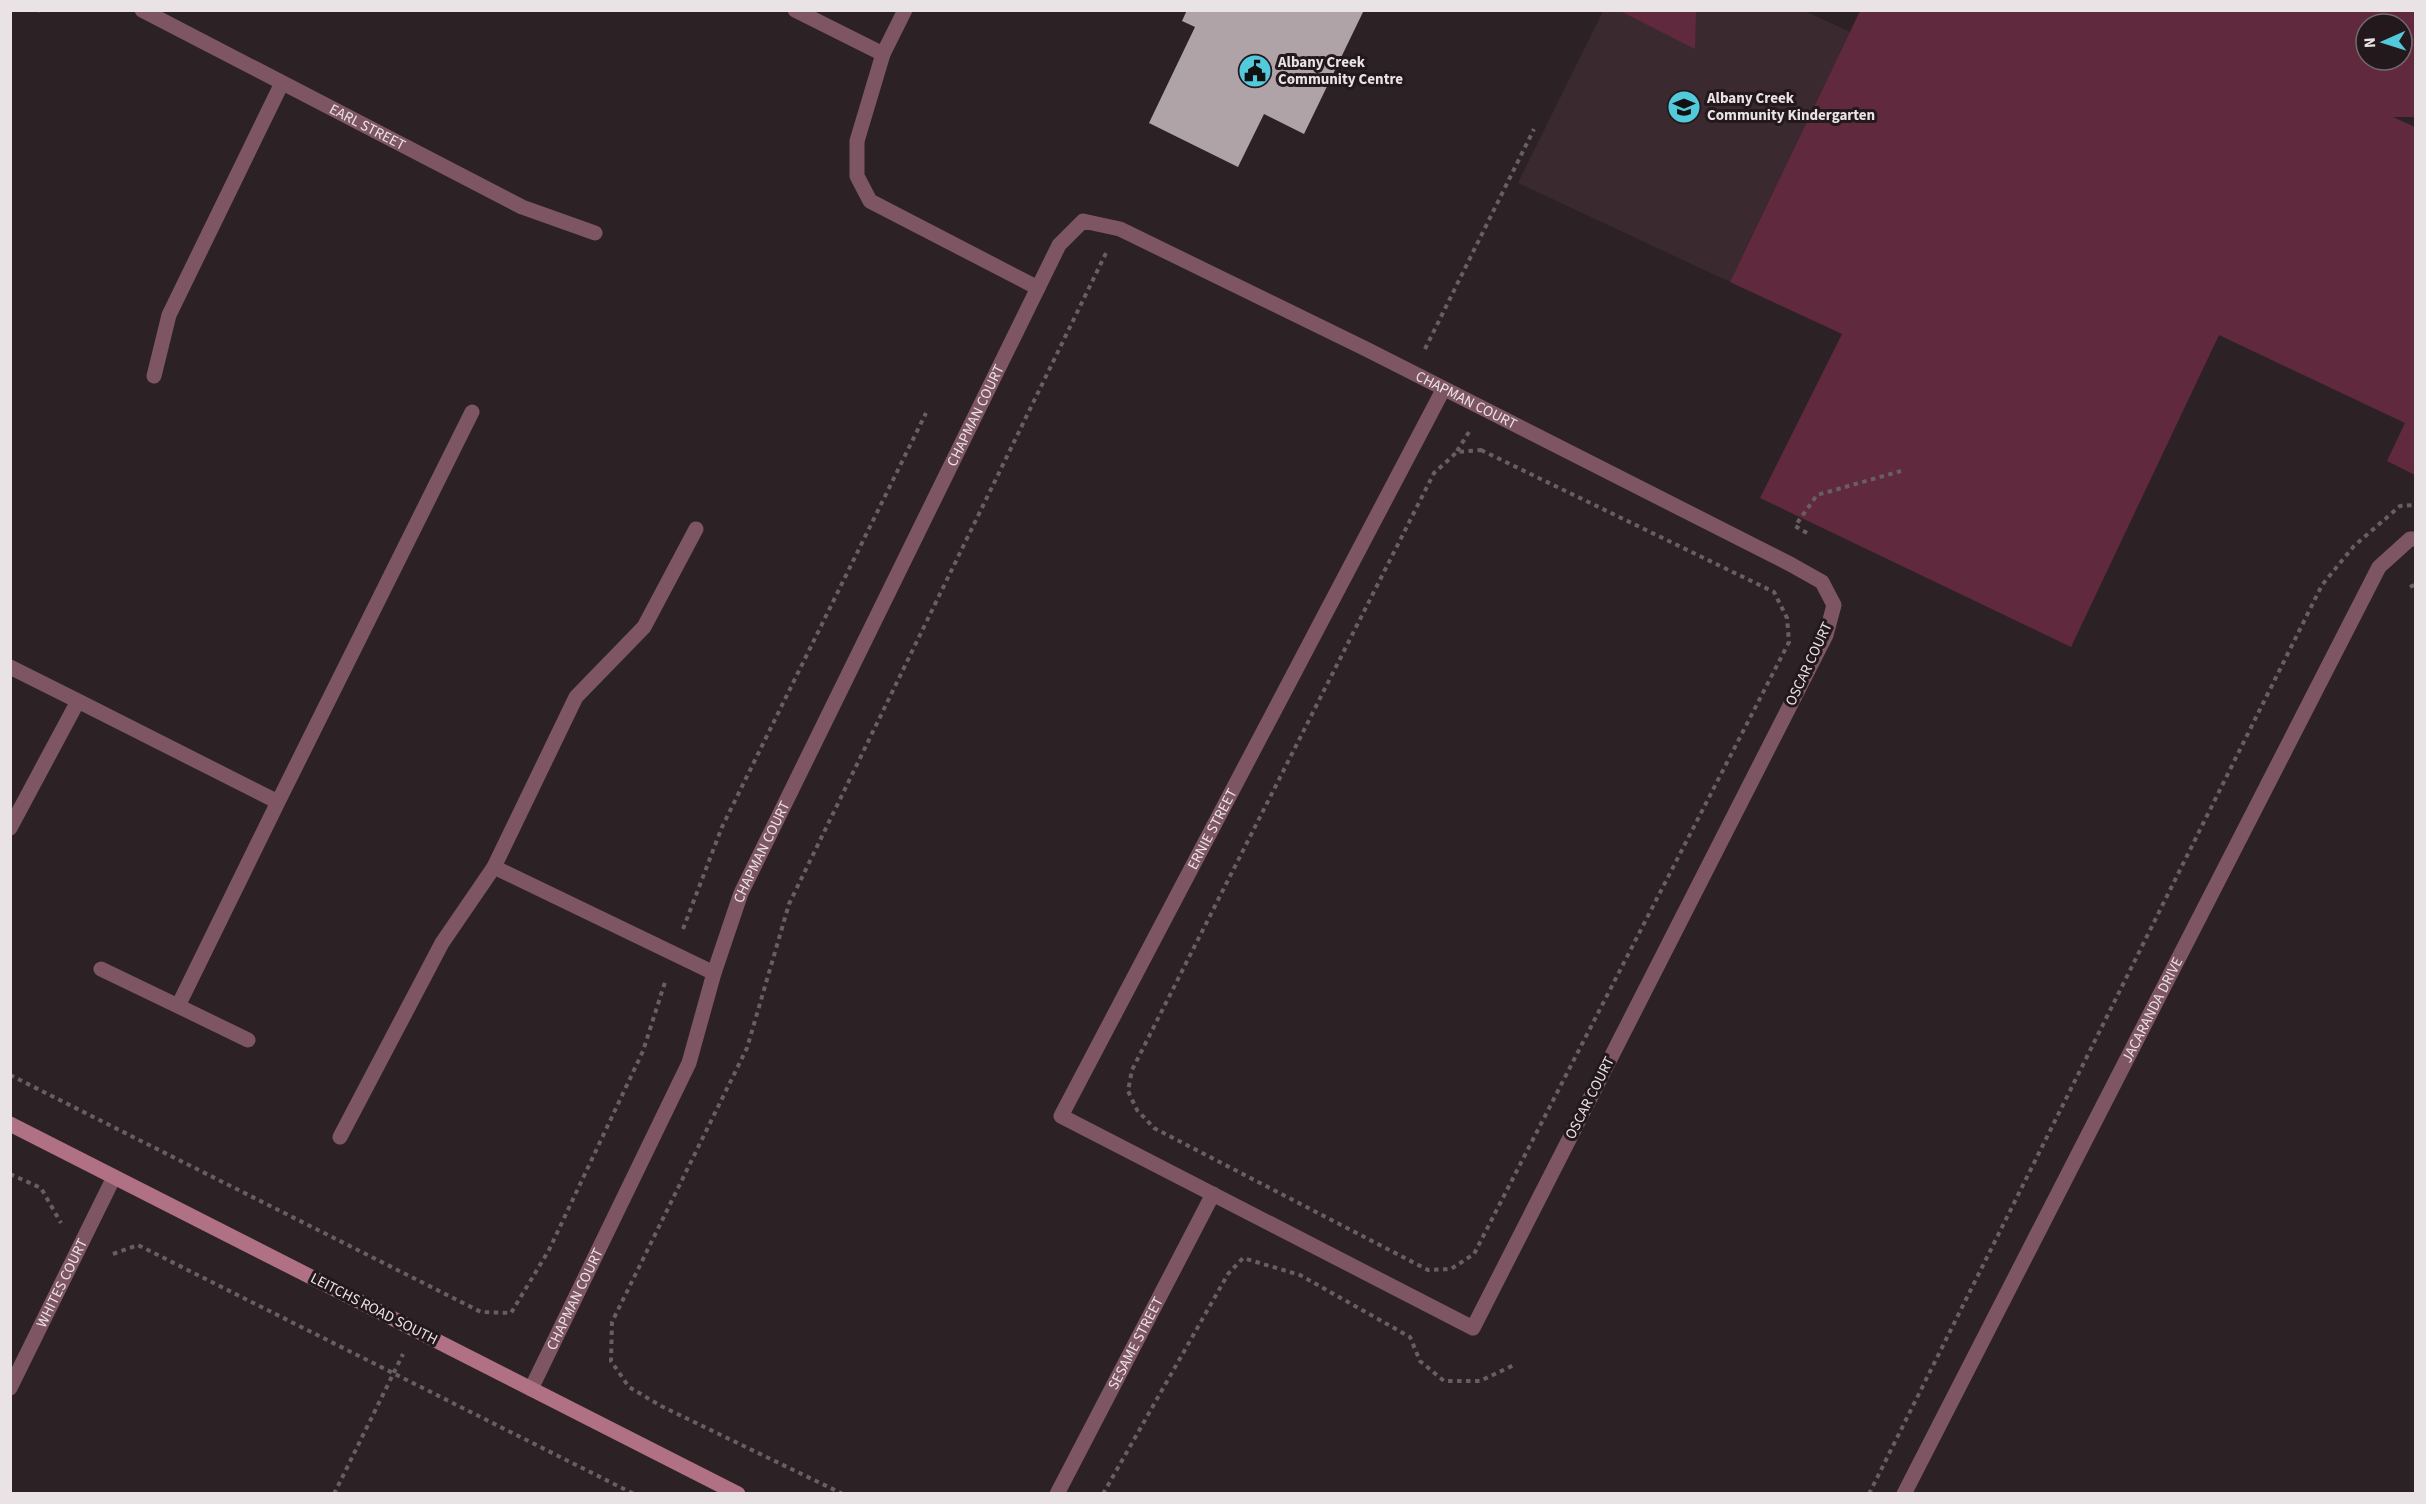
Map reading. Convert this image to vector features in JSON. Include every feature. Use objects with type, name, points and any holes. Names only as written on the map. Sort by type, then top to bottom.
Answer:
[{"type":"street","name":"EARL STREET","points":[[142,10],[522,207],[595,233]]},
{"type":"street","points":[[795,10],[883,54]]},
{"type":"street","points":[[905,10],[883,54],[857,141],[857,176],[870,201],[1038,288]]},
{"type":"street","points":[[154,376],[169,315],[282,83]]},
{"type":"street","name":"CHAPMAN COURT","points":[[531,1389],[689,1063],[714,973],[741,893],[1059,245],[1083,221],[1120,229],[1413,374],[1822,582],[1834,605]]},
{"type":"street","name":"ERNIE STREET","points":[[1213,1194],[1061,1116],[1443,390]]},
{"type":"street","points":[[178,1006],[472,412]]},
{"type":"street","points":[[340,1137],[442,943],[494,867],[576,697],[644,627],[696,529]]},
{"type":"street","name":"JACARANDA DRIVE","points":[[1904,1494],[2379,567],[2410,539],[2415,539]]},
{"type":"street","name":"OSCAR COURT","points":[[1213,1194],[1473,1328],[1826,634],[1834,605]]},
{"type":"street","points":[[10,668],[278,802]]},
{"type":"street","points":[[10,828],[78,701]]},
{"type":"street","points":[[494,867],[714,973]]},
{"type":"street","points":[[101,969],[248,1040]]},
{"type":"street","name":"LEITCHS ROAD SOUTH","points":[[10,1124],[738,1494]]},
{"type":"street","name":"WHITES COURT","points":[[10,1388],[114,1177]]},
{"type":"street","name":"SESAME STREET","points":[[1057,1494],[1213,1194]]},
{"type":"path","points":[[1413,374],[1534,129]]},
{"type":"path","points":[[843,1494],[661,1406],[629,1387],[611,1361],[612,1322],[747,1048],[789,904],[1096,270],[1120,229]]},
{"type":"path","points":[[10,1075],[481,1312],[511,1313],[549,1250],[643,1051],[675,953],[722,827],[926,413]]},
{"type":"path","points":[[1481,450],[1511,465],[1774,592],[1787,618],[1789,642],[1474,1254],[1451,1269],[1428,1270],[1154,1128],[1137,1110],[1128,1091],[1132,1070],[1434,473],[1457,452],[1481,450]]},
{"type":"path","points":[[1807,533],[1795,526],[1816,495],[1901,471]]},
{"type":"path","points":[[1869,1494],[2322,585],[2354,546],[2400,506],[2415,505]]},
{"type":"path","points":[[2410,587],[2415,584]]},
{"type":"path","points":[[10,1174],[41,1188],[62,1224]]},
{"type":"path","points":[[113,1254],[138,1245],[634,1494]]},
{"type":"path","points":[[1103,1494],[1228,1274],[1243,1258],[1300,1275],[1410,1337],[1420,1360],[1444,1381],[1480,1381],[1514,1365]]},
{"type":"path","points":[[334,1494],[416,1330]]},
{"type":"shaded area","name":"Albany Creek Community Kindergarten","points":[[1603,11],[1805,11],[1850,32],[1730,282],[1518,183]]},
{"type":"shaded area","points":[[1620,11],[1696,11],[1695,49]]},
{"type":"shaded area","points":[[1860,11],[2415,11],[2415,117],[2393,117],[2415,127],[2415,475],[2387,461],[2405,423],[2219,335],[2071,647],[1760,498],[1842,334],[1730,282]]},
{"type":"building","name":"Albany Creek Community Centre","points":[[1187,10],[1364,10],[1304,134],[1264,114],[1238,167],[1149,123],[1195,27],[1182,21]]},
{"type":"place","name":"Albany Creek Community Centre","points":[[1255,71]]},
{"type":"place","name":"Albany Creek Community Kindergarten","points":[[1684,107]]}]
